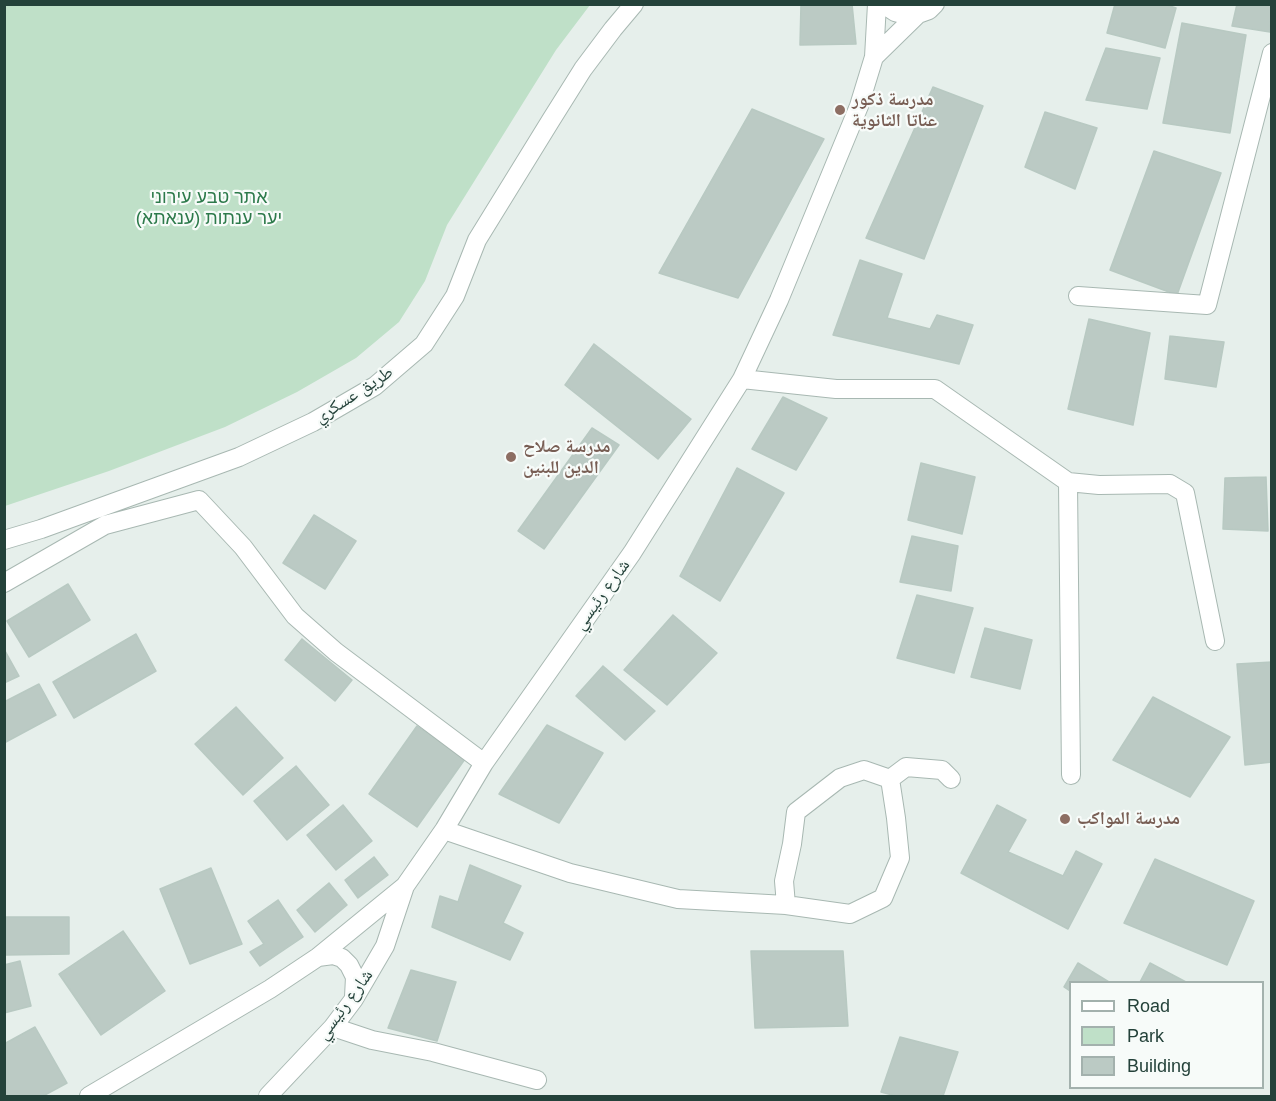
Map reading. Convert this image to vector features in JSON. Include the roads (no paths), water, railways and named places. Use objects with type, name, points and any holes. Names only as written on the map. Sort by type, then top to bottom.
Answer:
[{"type":"street","name":"طريق عسكري","points":[[4,540],[42,530],[250,452],[313,422],[375,386],[424,344],[455,296],[477,240],[530,154],[583,69],[612,29],[634,4]]},
{"type":"street","points":[[874,57],[877,4]]},
{"type":"street","points":[[884,4],[895,12],[906,15],[918,14],[935,4]]},
{"type":"street","points":[[874,57],[918,14]]},
{"type":"street","points":[[1078,296],[1207,305],[1272,52]]},
{"type":"street","name":"شارع رئيسي","points":[[268,1096],[333,1027],[354,999],[385,946],[405,886],[444,830],[484,763],[632,553],[742,379],[779,300],[859,106],[874,57]]},
{"type":"street","points":[[742,379],[836,389],[935,389],[1068,482],[1100,485],[1170,484],[1185,493],[1215,640]]},
{"type":"street","points":[[1068,482],[1071,775]]},
{"type":"street","points":[[4,583],[105,525],[199,500],[243,547],[295,616],[336,652],[484,763]]},
{"type":"street","points":[[890,779],[906,766],[942,770],[951,779]]},
{"type":"street","points":[[786,905],[784,881],[796,812],[840,778],[864,770],[890,779]]},
{"type":"street","points":[[444,830],[570,873],[678,899],[786,905],[850,914],[883,898],[900,858],[890,779]]},
{"type":"street","points":[[89,1096],[270,989],[318,957],[405,886]]},
{"type":"street","points":[[318,957],[333,955],[342,958],[349,965],[355,977],[354,999]]},
{"type":"street","points":[[333,1027],[372,1040],[433,1052],[537,1080]]},
{"type":"place","name":"مدرسة ذكور عناتا الثانوية","points":[[840,110]]},
{"type":"place","name":"مدرسة صلاح الدين للبنين","points":[[511,457]]},
{"type":"place","name":"مدرسة المواكب","points":[[1065,819]]},
{"type":"park label","name":"אתר טבע עירוני יער ענתות (ענאתא)","points":[[209,208]]}]
